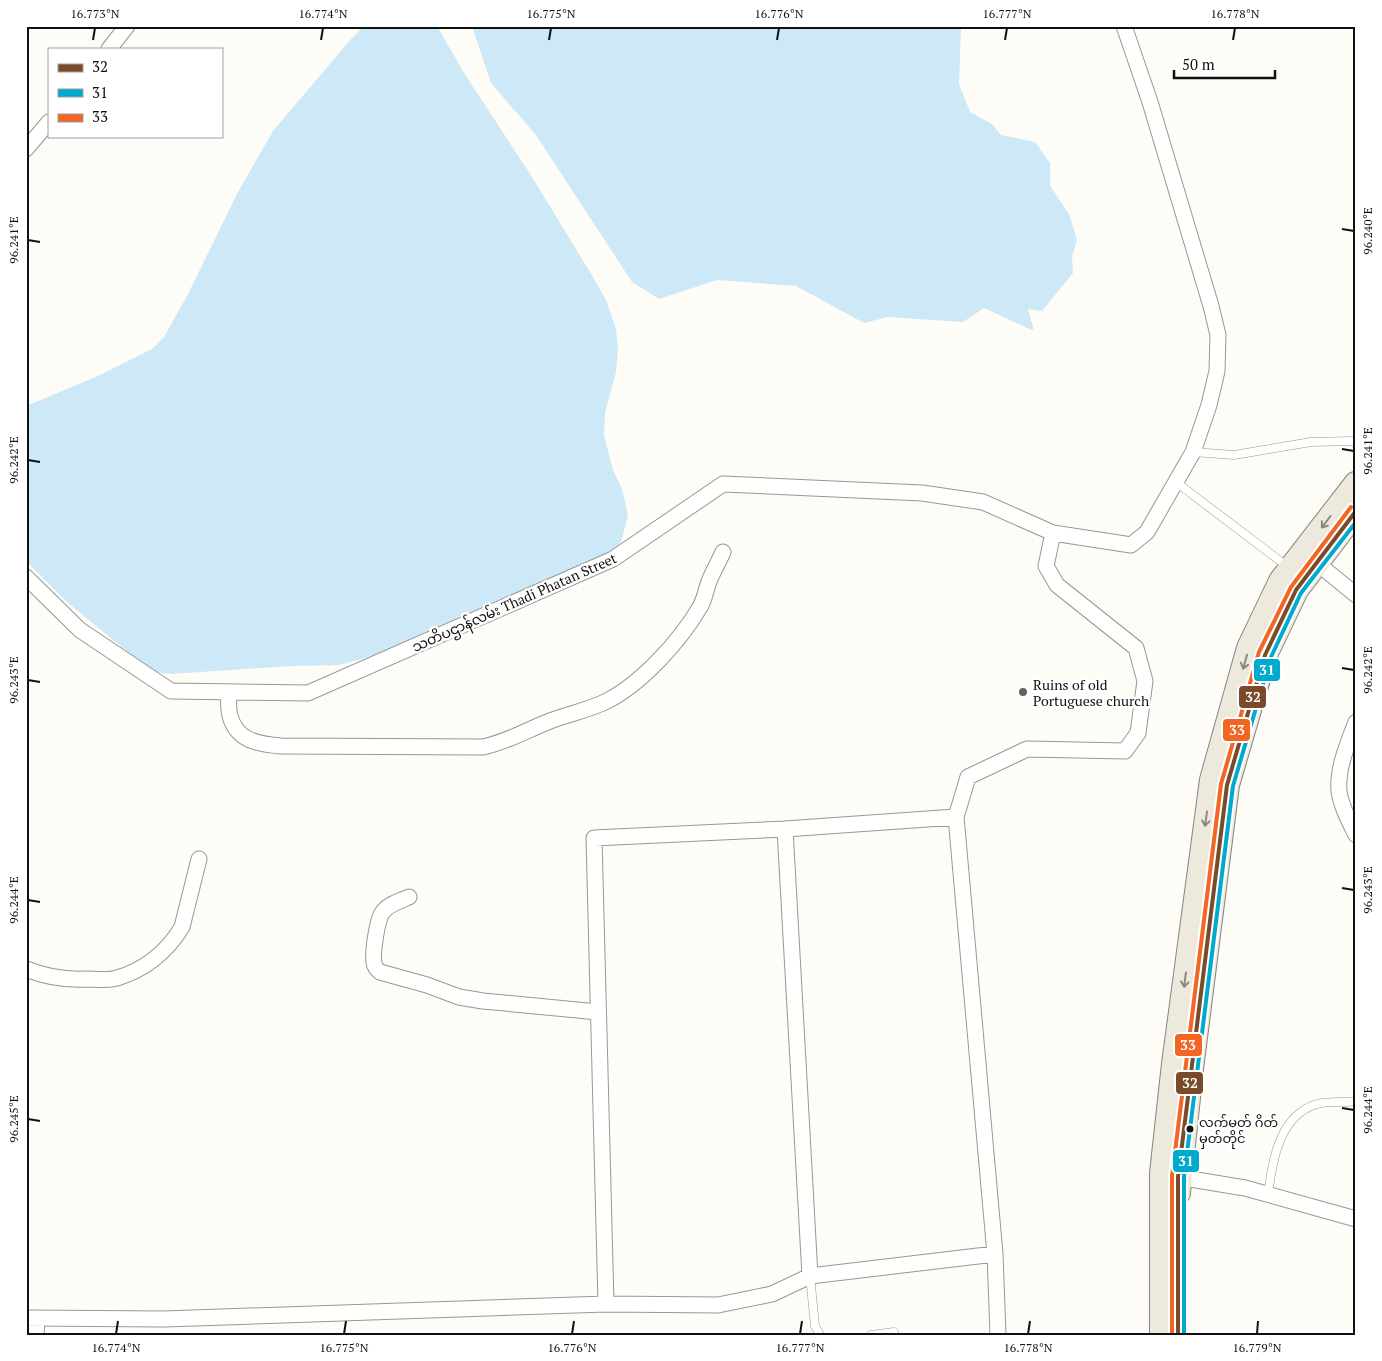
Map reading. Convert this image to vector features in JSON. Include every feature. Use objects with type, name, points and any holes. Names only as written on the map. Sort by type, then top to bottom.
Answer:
[{"type":"main road","points":[[1162,1335],[1162,1173],[1174,1064],[1212,780],[1250,648],[1281,581],[1356,484]]},
{"type":"main road","points":[[1178,1335],[1178,1177],[1228,785],[1265,655],[1296,590],[1356,511]]},
{"type":"street","points":[[110,48],[127,26]]},
{"type":"street","name":"သတိပဌာန်လမ်း Thadi Phatan Street","points":[[26,578],[80,630],[172,692],[308,693],[613,560],[723,484],[922,493],[983,502],[1053,533],[1131,545],[1147,532],[1193,452],[1209,405],[1217,371],[1218,336],[1150,102],[1124,26]]},
{"type":"street","points":[[26,149],[48,123]]},
{"type":"street","points":[[998,1335],[995,1254],[956,817],[968,777],[1027,749],[1125,751],[1138,732],[1145,681],[1136,648],[1057,585],[1046,566],[1053,533]]},
{"type":"street","points":[[228,692],[230,716],[236,727],[246,738],[257,744],[282,746],[483,747],[493,745],[562,716],[608,701],[655,665],[674,643],[700,607],[710,579],[723,552]]},
{"type":"street","points":[[1317,563],[1356,595]]},
{"type":"street","points":[[1356,722],[1339,776],[1339,791],[1346,814],[1356,836]]},
{"type":"street","points":[[606,1304],[594,838],[785,829],[956,817]]},
{"type":"street","points":[[785,829],[810,1276]]},
{"type":"street","points":[[26,969],[45,977],[80,979],[116,978],[146,966],[176,937],[182,927],[199,859]]},
{"type":"street","points":[[409,897],[393,903],[383,912],[378,924],[374,956],[375,966],[380,972],[427,985],[459,997],[598,1012]]},
{"type":"street","points":[[1178,1177],[1245,1188],[1356,1219]]},
{"type":"street","points":[[36,1335],[32,1318],[164,1319],[606,1304],[718,1305],[772,1294],[810,1276],[995,1254]]},
{"type":"lane","points":[[1193,452],[1234,455],[1311,442],[1351,441],[1356,443]]},
{"type":"lane","points":[[1176,482],[1290,569]]},
{"type":"lane","points":[[1268,1195],[1272,1166],[1278,1148],[1283,1134],[1294,1119],[1307,1108],[1319,1103],[1356,1101]]},
{"type":"lane","points":[[810,1276],[815,1326],[820,1335]]},
{"type":"lane","points":[[871,1335],[894,1332]]},
{"type":"water","points":[[364,26],[437,26],[464,73],[532,177],[606,300],[616,329],[618,349],[616,372],[605,413],[604,435],[613,470],[622,489],[628,515],[621,542],[606,557],[421,634],[376,655],[339,665],[291,666],[171,674],[157,672],[128,652],[68,603],[26,561],[26,406],[98,376],[152,349],[164,337],[187,296],[238,192],[273,131]]},
{"type":"water","points":[[472,26],[961,26],[959,84],[970,112],[992,124],[1001,135],[1035,142],[1050,163],[1050,186],[1069,214],[1077,240],[1072,256],[1073,273],[1042,311],[1028,309],[1034,331],[984,308],[963,322],[888,317],[864,323],[796,286],[717,280],[659,299],[632,282],[536,135],[491,83]]},
{"type":"transit line","name":"33","points":[[1172,1335],[1172,1176],[1221,784],[1259,652],[1291,587],[1351,507]]},
{"type":"transit line","name":"32","points":[[1178,1335],[1178,1177],[1227,785],[1265,655],[1296,590],[1356,511]]},
{"type":"transit line","name":"31","points":[[1184,1335],[1184,1177],[1233,786],[1271,657],[1301,593],[1356,522]]},
{"type":"place","name":"Ruins of old Portuguese church","points":[[1023,692]]},
{"type":"place","name":"လက်မှတ် ဂိတ် မှတ်တိုင်","points":[[1190,1129]]}]
